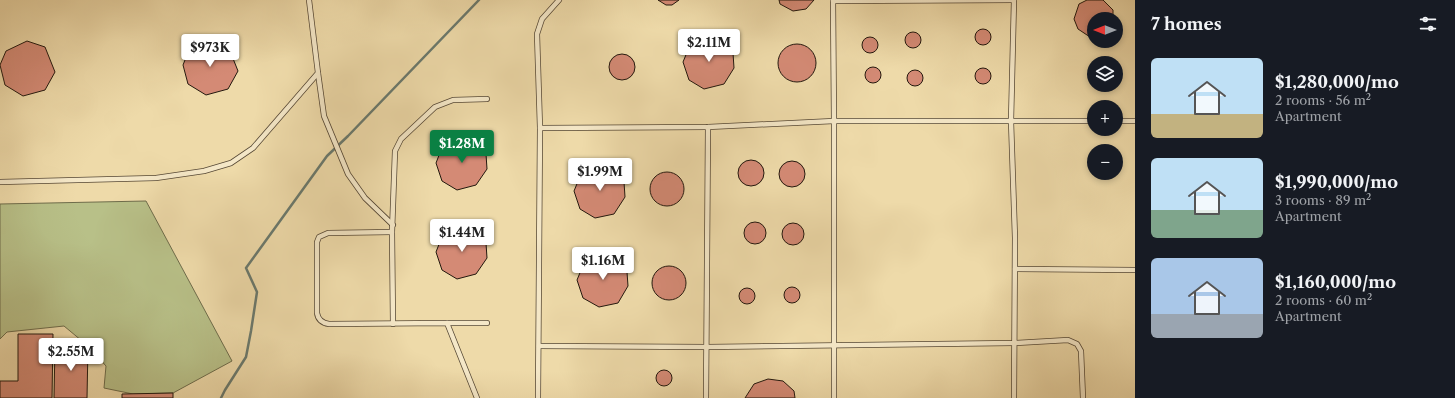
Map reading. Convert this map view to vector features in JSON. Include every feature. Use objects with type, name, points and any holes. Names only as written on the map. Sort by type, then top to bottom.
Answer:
[{"type":"lane","points":[[309,0],[324,116],[348,174],[365,198],[393,224]]},
{"type":"lane","points":[[538,398],[540,128],[538,34],[542,19],[559,0]]},
{"type":"lane","points":[[834,398],[833,0],[1014,0],[1011,121],[1015,238],[1014,398]]},
{"type":"lane","points":[[0,182],[156,178],[204,171],[231,163],[252,148],[318,73]]},
{"type":"lane","points":[[393,324],[392,232],[395,151],[401,139],[435,107],[453,100],[487,99]]},
{"type":"lane","points":[[540,128],[708,127],[834,121],[1087,121]]},
{"type":"lane","points":[[1123,121],[1135,121]]},
{"type":"lane","points":[[706,398],[708,127]]},
{"type":"lane","points":[[392,232],[328,233],[320,237],[317,242],[317,313],[319,320],[325,324],[487,322]]},
{"type":"lane","points":[[1015,269],[1135,270]]},
{"type":"lane","points":[[447,323],[477,398]]},
{"type":"lane","points":[[539,346],[707,347],[1014,343],[1068,340],[1077,344],[1081,351],[1083,398]]},
{"type":"green space","points":[[146,201],[232,361],[173,393],[133,394],[104,388],[106,366],[88,346],[64,326],[7,332],[0,339],[0,204]]},
{"type":"building","points":[[658,0],[679,0],[672,5],[666,5]]},
{"type":"building","points":[[779,0],[814,0],[806,9],[793,11],[780,4]]},
{"type":"building","points":[[1087,0],[1103,0],[1113,10],[1113,12],[1087,12],[1087,35],[1078,29],[1074,19],[1079,4]]},
{"type":"building","points":[[983,29],[990,34],[991,37],[986,44],[983,45],[976,40],[975,37],[980,30]]},
{"type":"building","points":[[913,32],[920,37],[921,40],[916,47],[913,48],[906,43],[905,40],[910,33]]},
{"type":"building","points":[[703,37],[717,38],[733,53],[734,68],[724,84],[704,89],[689,80],[683,62],[690,45]]},
{"type":"building","points":[[870,37],[877,42],[878,45],[873,52],[870,53],[863,48],[862,45],[867,38]]},
{"type":"building","points":[[210,40],[228,46],[238,71],[228,89],[206,95],[188,84],[183,65],[189,50]]},
{"type":"building","points":[[27,41],[45,47],[55,72],[45,90],[23,96],[5,85],[0,65],[6,51]]},
{"type":"building","points":[[793,44],[801,44],[811,49],[815,56],[815,70],[811,77],[801,82],[793,82],[783,77],[781,74],[778,67],[778,59],[783,49],[786,47]]},
{"type":"building","points":[[622,54],[632,57],[635,67],[632,77],[622,80],[612,77],[609,67],[612,57]]},
{"type":"building","points":[[873,67],[880,72],[881,75],[876,82],[873,83],[866,78],[865,75],[870,68]]},
{"type":"building","points":[[983,68],[990,73],[991,76],[986,83],[983,84],[976,79],[975,76],[980,69]]},
{"type":"building","points":[[915,70],[922,75],[923,78],[918,85],[915,86],[908,81],[907,78],[912,71]]},
{"type":"building","points":[[456,138],[470,139],[486,154],[487,169],[476,185],[457,190],[442,181],[436,163],[443,145]]},
{"type":"building","points":[[751,160],[761,163],[764,173],[761,183],[751,186],[741,183],[738,173],[741,163]]},
{"type":"building","points":[[792,161],[802,164],[805,174],[802,184],[792,187],[782,184],[779,174],[782,164]]},
{"type":"building","points":[[594,167],[608,167],[624,182],[625,197],[614,214],[595,218],[580,209],[574,191],[581,174]]},
{"type":"building","points":[[664,172],[670,172],[679,177],[683,183],[683,195],[679,201],[670,206],[664,206],[655,201],[650,192],[650,186],[655,177]]},
{"type":"building","points":[[755,222],[763,225],[766,233],[763,241],[755,244],[747,241],[744,233],[747,225]]},
{"type":"building","points":[[793,223],[801,226],[804,234],[801,242],[793,245],[785,242],[782,234],[785,226]]},
{"type":"building","points":[[456,227],[470,228],[486,243],[487,258],[476,274],[457,279],[442,270],[436,252],[443,234]]},
{"type":"building","points":[[597,256],[611,257],[627,272],[628,286],[618,303],[599,307],[583,298],[577,280],[584,263]]},
{"type":"building","points":[[669,266],[675,267],[681,271],[685,277],[685,289],[681,295],[675,299],[669,300],[663,299],[657,295],[653,289],[652,283],[653,277],[657,271],[663,267]]},
{"type":"building","points":[[792,287],[799,292],[800,295],[795,302],[792,303],[785,298],[784,295],[789,288]]},
{"type":"building","points":[[747,288],[754,293],[755,296],[750,303],[747,304],[740,299],[739,296],[744,289]]},
{"type":"building","points":[[18,334],[53,334],[52,398],[0,398],[0,381],[18,381]]},
{"type":"building","points":[[55,345],[88,346],[87,398],[54,398]]},
{"type":"building","points":[[664,370],[671,375],[672,378],[667,385],[664,386],[657,381],[656,378],[661,371]]},
{"type":"building","points":[[768,379],[783,381],[794,391],[795,398],[745,398],[754,384]]},
{"type":"building","points":[[173,393],[173,398],[122,398],[122,394]]},
{"type":"waterway","points":[[221,398],[246,357],[257,292],[246,268],[327,156],[479,0]]}]
